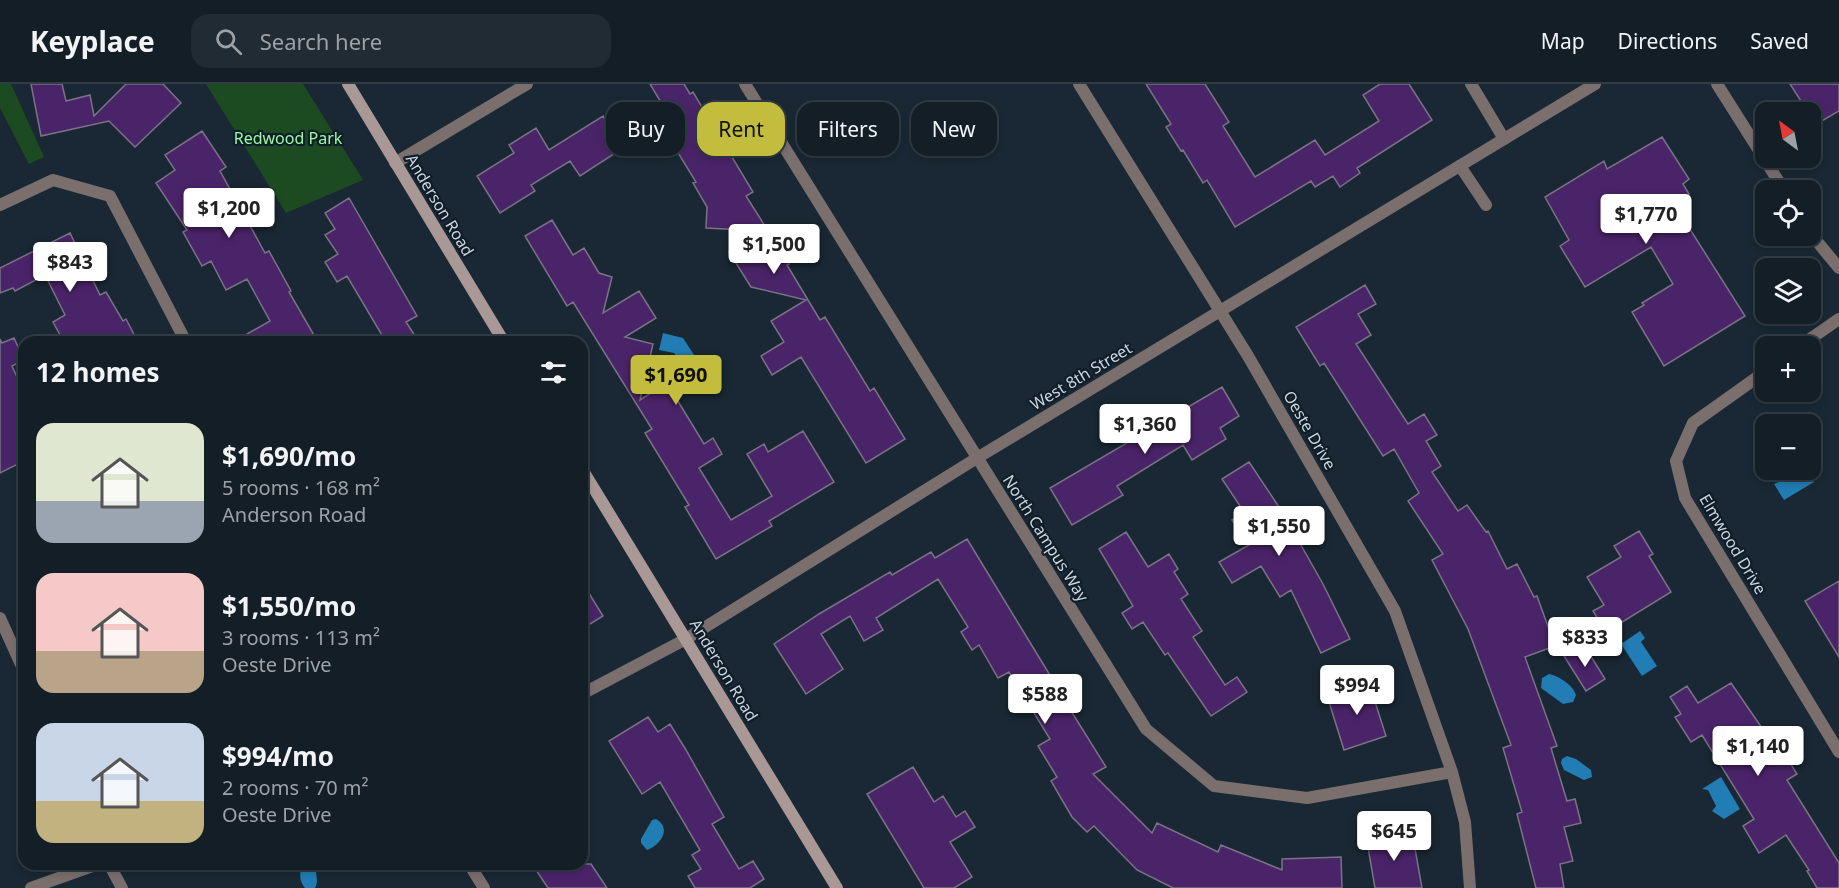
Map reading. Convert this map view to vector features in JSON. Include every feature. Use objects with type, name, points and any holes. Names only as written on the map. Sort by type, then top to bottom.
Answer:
[{"type":"main road","name":"Anderson Road","points":[[348,84],[500,336]]},
{"type":"main road","name":"Anderson Road","points":[[588,479],[837,888]]},
{"type":"street","points":[[395,163],[527,84]]},
{"type":"street","name":"North Campus Way","points":[[745,84],[1146,729],[1214,786],[1307,798],[1452,772]]},
{"type":"street","name":"Oeste Drive","points":[[1078,84],[1248,356],[1395,611],[1452,772],[1466,822],[1470,888]]},
{"type":"street","points":[[1471,84],[1504,139]]},
{"type":"street","name":"West 8th Street","points":[[588,691],[686,639],[978,458],[1595,84]]},
{"type":"street","points":[[1717,84],[1778,180]]},
{"type":"street","points":[[1460,166],[1486,205]]},
{"type":"street","points":[[0,205],[53,180],[110,196],[183,336]]},
{"type":"street","points":[[1821,246],[1839,268]]},
{"type":"street","points":[[1814,336],[1839,319]]},
{"type":"street","name":"Elmwood Drive","points":[[1755,379],[1693,423],[1676,461],[1686,498],[1839,752]]},
{"type":"street","points":[[0,618],[18,658]]},
{"type":"street","points":[[31,888],[81,870]]},
{"type":"street","points":[[112,870],[122,888]]},
{"type":"street","points":[[473,870],[484,888]]},
{"type":"green space","points":[[0,84],[11,84],[44,157],[29,164],[0,108]]},
{"type":"green space","name":"Redwood Park","points":[[206,84],[303,84],[363,180],[286,213]]},
{"type":"water","points":[[663,333],[683,338],[696,358],[684,366],[674,353],[659,350]]},
{"type":"water","points":[[1783,480],[1813,480],[1814,482],[1784,500],[1774,484]]},
{"type":"water","points":[[1640,631],[1645,638],[1641,642],[1657,666],[1642,676],[1621,644]]},
{"type":"water","points":[[1549,674],[1569,684],[1576,695],[1573,702],[1563,704],[1541,688],[1542,678]]},
{"type":"water","points":[[1567,756],[1576,759],[1591,770],[1592,777],[1584,780],[1564,770],[1561,763],[1562,759]]},
{"type":"water","points":[[1721,777],[1740,809],[1724,819],[1712,811],[1716,806],[1708,790],[1702,789]]},
{"type":"water","points":[[656,819],[663,827],[663,836],[657,844],[647,850],[641,843],[641,839],[652,820]]},
{"type":"water","points":[[301,870],[316,870],[315,888],[305,888],[300,874]]},
{"type":"building","points":[[31,84],[62,84],[66,101],[90,95],[94,116],[126,84],[163,84],[181,103],[135,147],[109,121],[41,136]]},
{"type":"building","points":[[650,84],[684,84],[690,94],[693,92],[699,102],[697,102],[697,156],[731,156],[753,192],[746,196],[789,264],[787,265],[820,320],[825,317],[870,391],[874,388],[905,439],[866,463],[801,357],[772,375],[761,356],[784,342],[771,321],[806,300],[751,287],[729,252],[762,231],[706,228],[707,207],[693,183],[696,182],[680,156],[685,156],[685,102],[661,102]]},
{"type":"building","points":[[1146,84],[1205,84],[1229,122],[1223,126],[1255,177],[1315,140],[1325,155],[1379,121],[1363,95],[1380,84],[1409,84],[1432,120],[1357,168],[1360,173],[1340,187],[1333,176],[1315,187],[1311,181],[1235,227],[1207,180],[1203,183],[1166,127],[1171,124]]},
{"type":"building","points":[[1790,84],[1839,84],[1839,111],[1821,122],[1821,102],[1802,102]]},
{"type":"building","points":[[603,116],[606,121],[606,156],[611,156],[580,176],[570,161],[531,185],[535,191],[500,213],[477,176],[514,153],[509,145],[536,128],[549,150]]},
{"type":"building","points":[[202,131],[226,167],[220,171],[265,253],[269,251],[315,336],[244,336],[270,321],[247,279],[226,290],[211,261],[202,266],[183,232],[187,230],[156,183],[175,170],[165,155]]},
{"type":"building","points":[[1662,137],[1689,179],[1683,184],[1689,194],[1674,204],[1745,316],[1664,366],[1632,312],[1673,284],[1651,247],[1585,287],[1560,246],[1569,240],[1545,197],[1604,161],[1607,169]]},
{"type":"building","points":[[349,198],[417,316],[406,322],[415,336],[382,336],[347,276],[337,282],[325,262],[338,254],[325,235],[335,229],[325,213]]},
{"type":"building","points":[[552,220],[573,255],[584,248],[599,273],[612,277],[603,313],[639,291],[656,318],[625,337],[653,344],[640,400],[668,382],[704,444],[713,438],[722,454],[699,468],[731,520],[772,496],[747,454],[764,444],[768,452],[803,431],[834,482],[769,521],[772,526],[716,559],[685,507],[689,505],[645,433],[652,429],[573,302],[567,306],[525,236]]},
{"type":"building","points":[[70,233],[100,295],[106,292],[123,321],[126,319],[135,336],[61,336],[53,322],[65,315],[45,275],[15,291],[13,288],[0,293],[0,268]]},
{"type":"building","points":[[1365,285],[1376,304],[1358,314],[1371,335],[1356,344],[1408,424],[1424,414],[1437,435],[1426,441],[1441,466],[1432,472],[1458,511],[1467,505],[1486,532],[1488,531],[1507,569],[1517,564],[1534,597],[1537,596],[1555,646],[1525,657],[1557,746],[1551,748],[1567,801],[1575,799],[1581,823],[1564,827],[1573,861],[1560,864],[1564,888],[1536,888],[1517,814],[1522,812],[1503,748],[1511,745],[1468,629],[1432,560],[1443,554],[1408,501],[1419,493],[1394,449],[1383,456],[1324,363],[1320,366],[1296,327]]},
{"type":"building","points":[[14,338],[18,347],[18,363],[12,366],[18,379],[18,464],[0,473],[0,339],[2,343]]},
{"type":"building","points":[[1222,387],[1239,416],[1220,428],[1226,439],[1192,460],[1183,445],[1117,486],[1123,495],[1072,525],[1050,488]]},
{"type":"building","points":[[1249,462],[1281,510],[1323,584],[1350,639],[1321,653],[1291,590],[1280,597],[1261,566],[1232,583],[1219,562],[1249,545],[1232,520],[1244,512],[1222,479]]},
{"type":"building","points":[[1639,531],[1653,554],[1649,556],[1671,592],[1606,632],[1593,611],[1604,605],[1587,577],[1621,557],[1614,546]]},
{"type":"building","points":[[1126,532],[1148,567],[1169,554],[1178,569],[1174,572],[1188,594],[1181,599],[1202,631],[1193,637],[1225,685],[1237,677],[1247,692],[1211,716],[1168,653],[1165,655],[1143,622],[1132,629],[1122,613],[1133,606],[1099,549]]},
{"type":"building","points":[[967,539],[1062,695],[1069,691],[1079,706],[1071,711],[1106,767],[1093,774],[1152,833],[1157,823],[1218,852],[1221,845],[1282,870],[1282,859],[1341,857],[1342,888],[1173,888],[1137,870],[1094,826],[1087,832],[1072,817],[1051,781],[1057,777],[1038,746],[1050,739],[1009,672],[998,678],[979,645],[972,650],[961,632],[968,627],[938,579],[876,618],[883,630],[864,641],[850,616],[821,634],[843,669],[806,694],[774,644],[890,572],[892,575],[931,552],[935,558]]},
{"type":"building","points":[[1839,581],[1839,657],[1805,601]]},
{"type":"building","points":[[588,592],[603,616],[588,625]]},
{"type":"building","points":[[1584,645],[1605,679],[1586,691],[1564,656]]},
{"type":"building","points":[[1368,680],[1386,736],[1344,750],[1329,702],[1340,698],[1338,690]]},
{"type":"building","points":[[1731,683],[1764,731],[1768,728],[1797,774],[1787,780],[1839,863],[1839,888],[1817,888],[1807,871],[1809,870],[1786,835],[1759,853],[1743,826],[1754,819],[1702,735],[1691,742],[1675,717],[1681,714],[1670,697],[1687,686],[1698,703]]},
{"type":"building","points":[[648,717],[658,732],[670,724],[686,750],[724,817],[712,824],[739,869],[753,861],[764,879],[750,888],[695,888],[688,876],[701,869],[692,855],[700,850],[660,782],[642,794],[609,741]]},
{"type":"building","points":[[913,767],[934,802],[943,796],[956,817],[965,811],[975,827],[950,842],[972,877],[954,888],[924,888],[867,794]]},
{"type":"building","points":[[1386,833],[1387,841],[1413,837],[1422,888],[1375,888],[1366,836]]},
{"type":"building","points":[[588,864],[591,864],[607,888],[548,888],[536,870],[588,870]]}]
